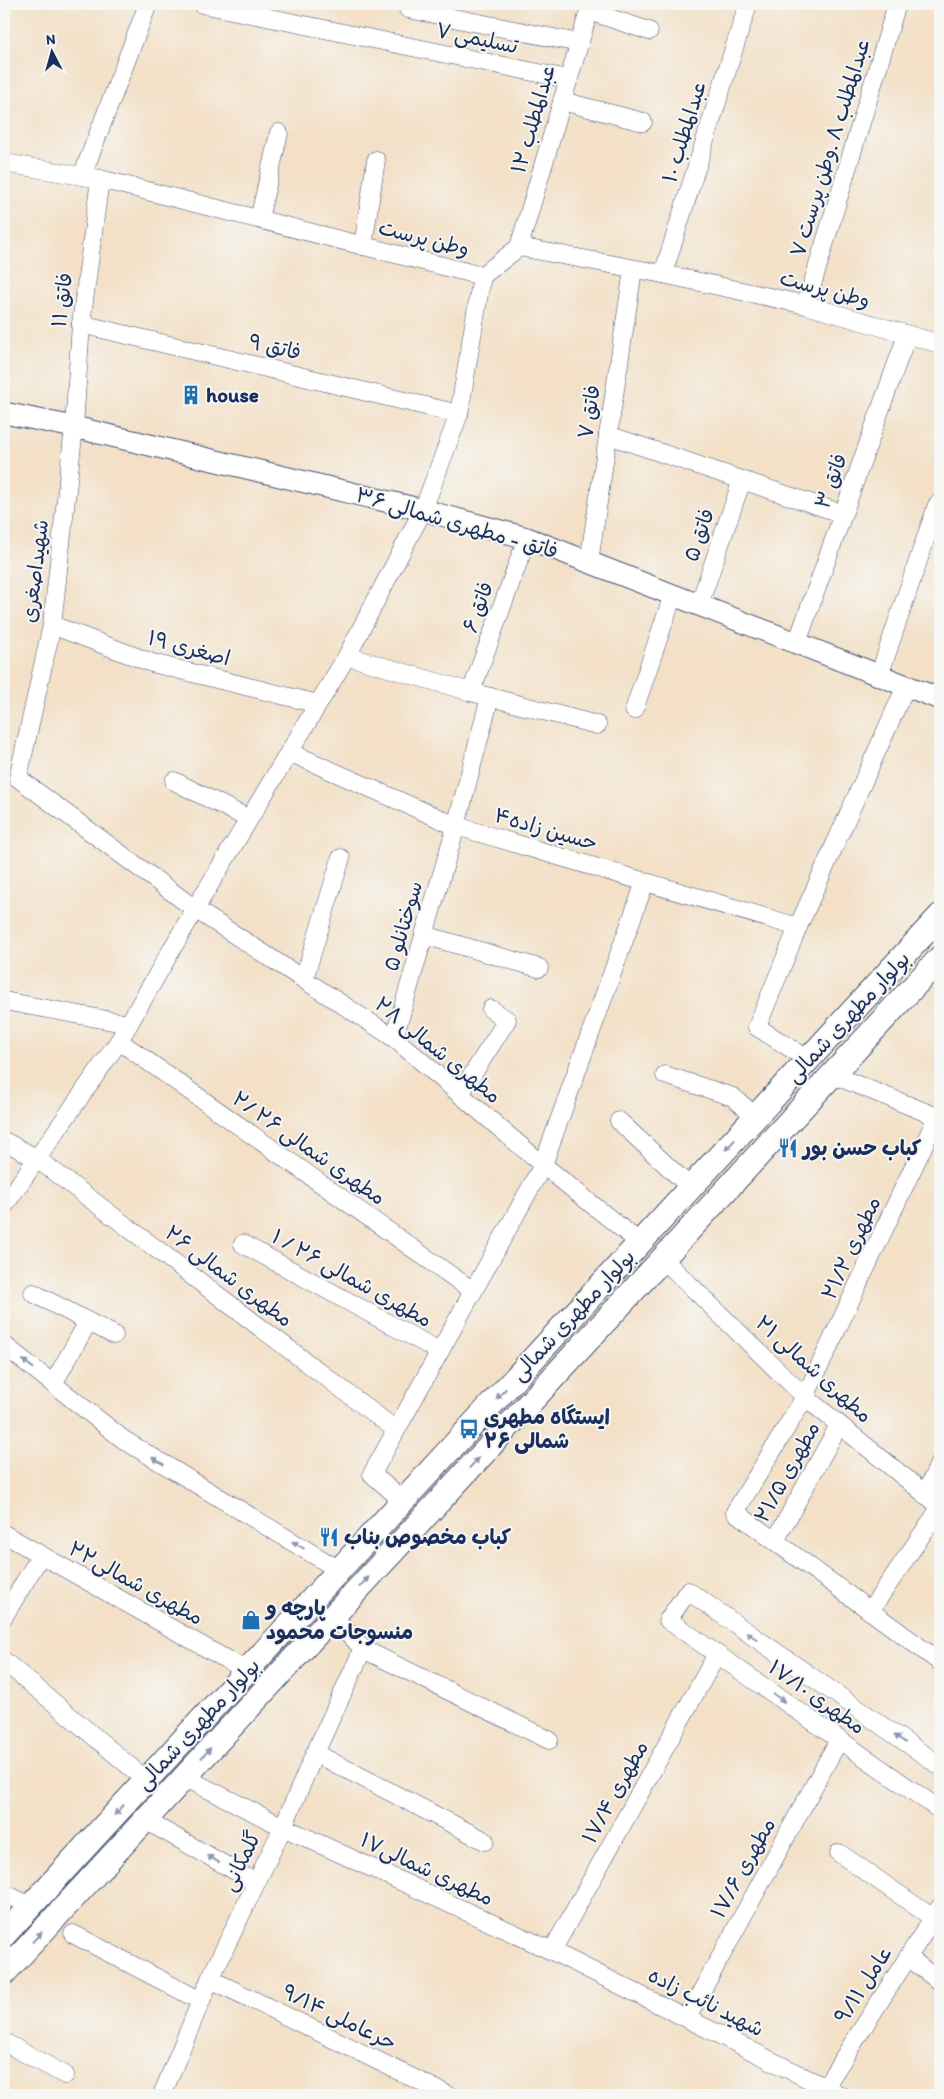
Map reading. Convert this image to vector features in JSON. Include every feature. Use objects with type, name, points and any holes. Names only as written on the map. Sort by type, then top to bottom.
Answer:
[{"type":"main road","name":"بولوار مطهری شمالی","points":[[4,1935],[940,916]]},
{"type":"main road","name":"بولوار مطهری شمالی","points":[[5,1970],[940,958]]},
{"type":"street","points":[[82,176],[148,4]]},
{"type":"street","name":"تسلیمی ۷","points":[[202,4],[568,79]]},
{"type":"street","name":"عبدالمطلب ۱۰","points":[[663,274],[748,4]]},
{"type":"street","name":"عبدالمطلب ۸ .وطن پرست ۷","points":[[806,305],[897,4]]},
{"type":"street","points":[[590,8],[649,31]]},
{"type":"street","name":"عبدالمطلب ۱۲","points":[[519,247],[590,8]]},
{"type":"street","points":[[408,9],[579,43]]},
{"type":"street","points":[[562,100],[643,122]]},
{"type":"street","points":[[258,219],[279,132]]},
{"type":"street","points":[[363,246],[376,160]]},
{"type":"street","name":"وطن پرست","points":[[4,163],[100,179],[482,276],[519,247],[663,274],[806,305],[940,344]]},
{"type":"street","name":"فاتق ۱۱","points":[[74,427],[81,324],[100,179]]},
{"type":"street","name":"فاتق ۷","points":[[589,562],[634,270]]},
{"type":"street","points":[[4,1206],[119,1041],[195,909],[347,656],[423,510],[459,414],[482,276]]},
{"type":"street","name":"فاتق ۹","points":[[81,324],[459,414]]},
{"type":"street","name":"فاتق ۳","points":[[797,643],[907,335]]},
{"type":"street","points":[[4,406],[74,427]]},
{"type":"street","points":[[4,413],[74,427]]},
{"type":"street","name":"فاتق - مطهری شمالی ۳۶","points":[[74,427],[423,510],[527,538],[940,699]]},
{"type":"street","name":"شهیداصغری","points":[[18,778],[52,626],[74,427]]},
{"type":"street","points":[[608,435],[843,514]]},
{"type":"street","name":"فاتق ۵","points":[[699,605],[742,480]]},
{"type":"street","points":[[880,676],[938,504]]},
{"type":"street","name":"فاتق ۶","points":[[471,692],[527,538]]},
{"type":"street","points":[[634,710],[673,595]]},
{"type":"street","name":"اصغری ۱۹","points":[[52,626],[152,663],[318,704]]},
{"type":"street","points":[[347,656],[471,692],[597,725]]},
{"type":"street","points":[[808,1060],[757,1026],[798,927],[906,686]]},
{"type":"street","name":"سوختانلو ۵","points":[[394,1038],[456,826],[490,697]]},
{"type":"street","name":"حسین زاده۴","points":[[289,752],[456,826],[798,927]]},
{"type":"street","name":"مطهری شمالی ۲۸","points":[[18,778],[195,909],[394,1038],[543,1165],[640,1243]]},
{"type":"street","points":[[174,780],[249,819]]},
{"type":"street","points":[[304,978],[341,858]]},
{"type":"street","points":[[403,1501],[372,1474],[543,1165],[645,882]]},
{"type":"street","points":[[424,935],[539,968]]},
{"type":"street","points":[[4,1001],[129,1024]]},
{"type":"street","points":[[460,1094],[506,1020],[491,1009]]},
{"type":"street","name":"مطهری شمالی ۲۶ /۲","points":[[119,1041],[473,1291]]},
{"type":"street","points":[[833,1075],[939,1118]]},
{"type":"street","points":[[665,1076],[732,1097],[756,1117]]},
{"type":"street","name":"مطهری ۲۱/۲","points":[[775,1541],[736,1512],[806,1398],[939,1118]]},
{"type":"street","points":[[619,1121],[691,1188]]},
{"type":"street","name":"مطهری شمالی ۲۶","points":[[4,1141],[36,1158],[396,1430]]},
{"type":"street","name":"مطهری شمالی ۲۶ / ۱","points":[[243,1244],[439,1351]]},
{"type":"street","name":"مطهری شمالی ۲۱","points":[[663,1258],[806,1398],[940,1507]]},
{"type":"street","points":[[33,1293],[114,1335]]},
{"type":"street","points":[[53,1384],[88,1322]]},
{"type":"street","points":[[4,1345],[124,1440],[339,1570]]},
{"type":"street","name":"مطهری ۲۱/۵","points":[[775,1541],[839,1425]]},
{"type":"street","points":[[925,1494],[940,1462]]},
{"type":"street","points":[[870,1611],[940,1507]]},
{"type":"street","name":"مطهری شمالی۲۲","points":[[4,1534],[247,1671]]},
{"type":"street","points":[[775,1541],[940,1661]]},
{"type":"street","points":[[4,1616],[41,1555]]},
{"type":"street","name":"مطهری ۱۷/۱۰","points":[[940,1766],[688,1591],[668,1620],[940,1810]]},
{"type":"street","points":[[333,1616],[363,1649],[549,1740]]},
{"type":"street","name":"گلمکانی","points":[[162,2095],[210,1978],[283,1827],[314,1753],[363,1649]]},
{"type":"street","name":"مطهری ۱۷/۴","points":[[552,1951],[717,1654]]},
{"type":"street","points":[[4,1661],[146,1780]]},
{"type":"street","name":"مطهری ۱۷/۶","points":[[687,2018],[839,1740]]},
{"type":"street","points":[[314,1753],[485,1841]]},
{"type":"street","name":"مطهری شمالی۱۷","points":[[184,1777],[283,1827],[552,1951]]},
{"type":"street","points":[[144,1820],[255,1882]]},
{"type":"street","points":[[838,1853],[937,1912]]},
{"type":"street","points":[[4,1893],[30,1906]]},
{"type":"street","name":"عامل ۹/۱۱","points":[[821,2091],[937,1912]]},
{"type":"street","points":[[73,1934],[200,2001]]},
{"type":"street","name":"شهید نائب زاده","points":[[552,1951],[687,2018],[821,2091],[840,2095]]},
{"type":"street","points":[[908,1957],[940,1982]]},
{"type":"street","name":"حرعاملی ۹/۱۴","points":[[210,1978],[448,2095]]},
{"type":"street","points":[[4,2042],[65,2075]]},
{"type":"place","name":"house","points":[[191,395]]},
{"type":"place","name":"كباب حسن بور","points":[[788,1148]]},
{"type":"place","name":"ایستگاه مطهری شمالی ۲۶","points":[[469,1429]]},
{"type":"place","name":"كباب مخصوص بناب","points":[[329,1537]]},
{"type":"place","name":"پارچه و منسوجات محمود","points":[[251,1620]]}]
